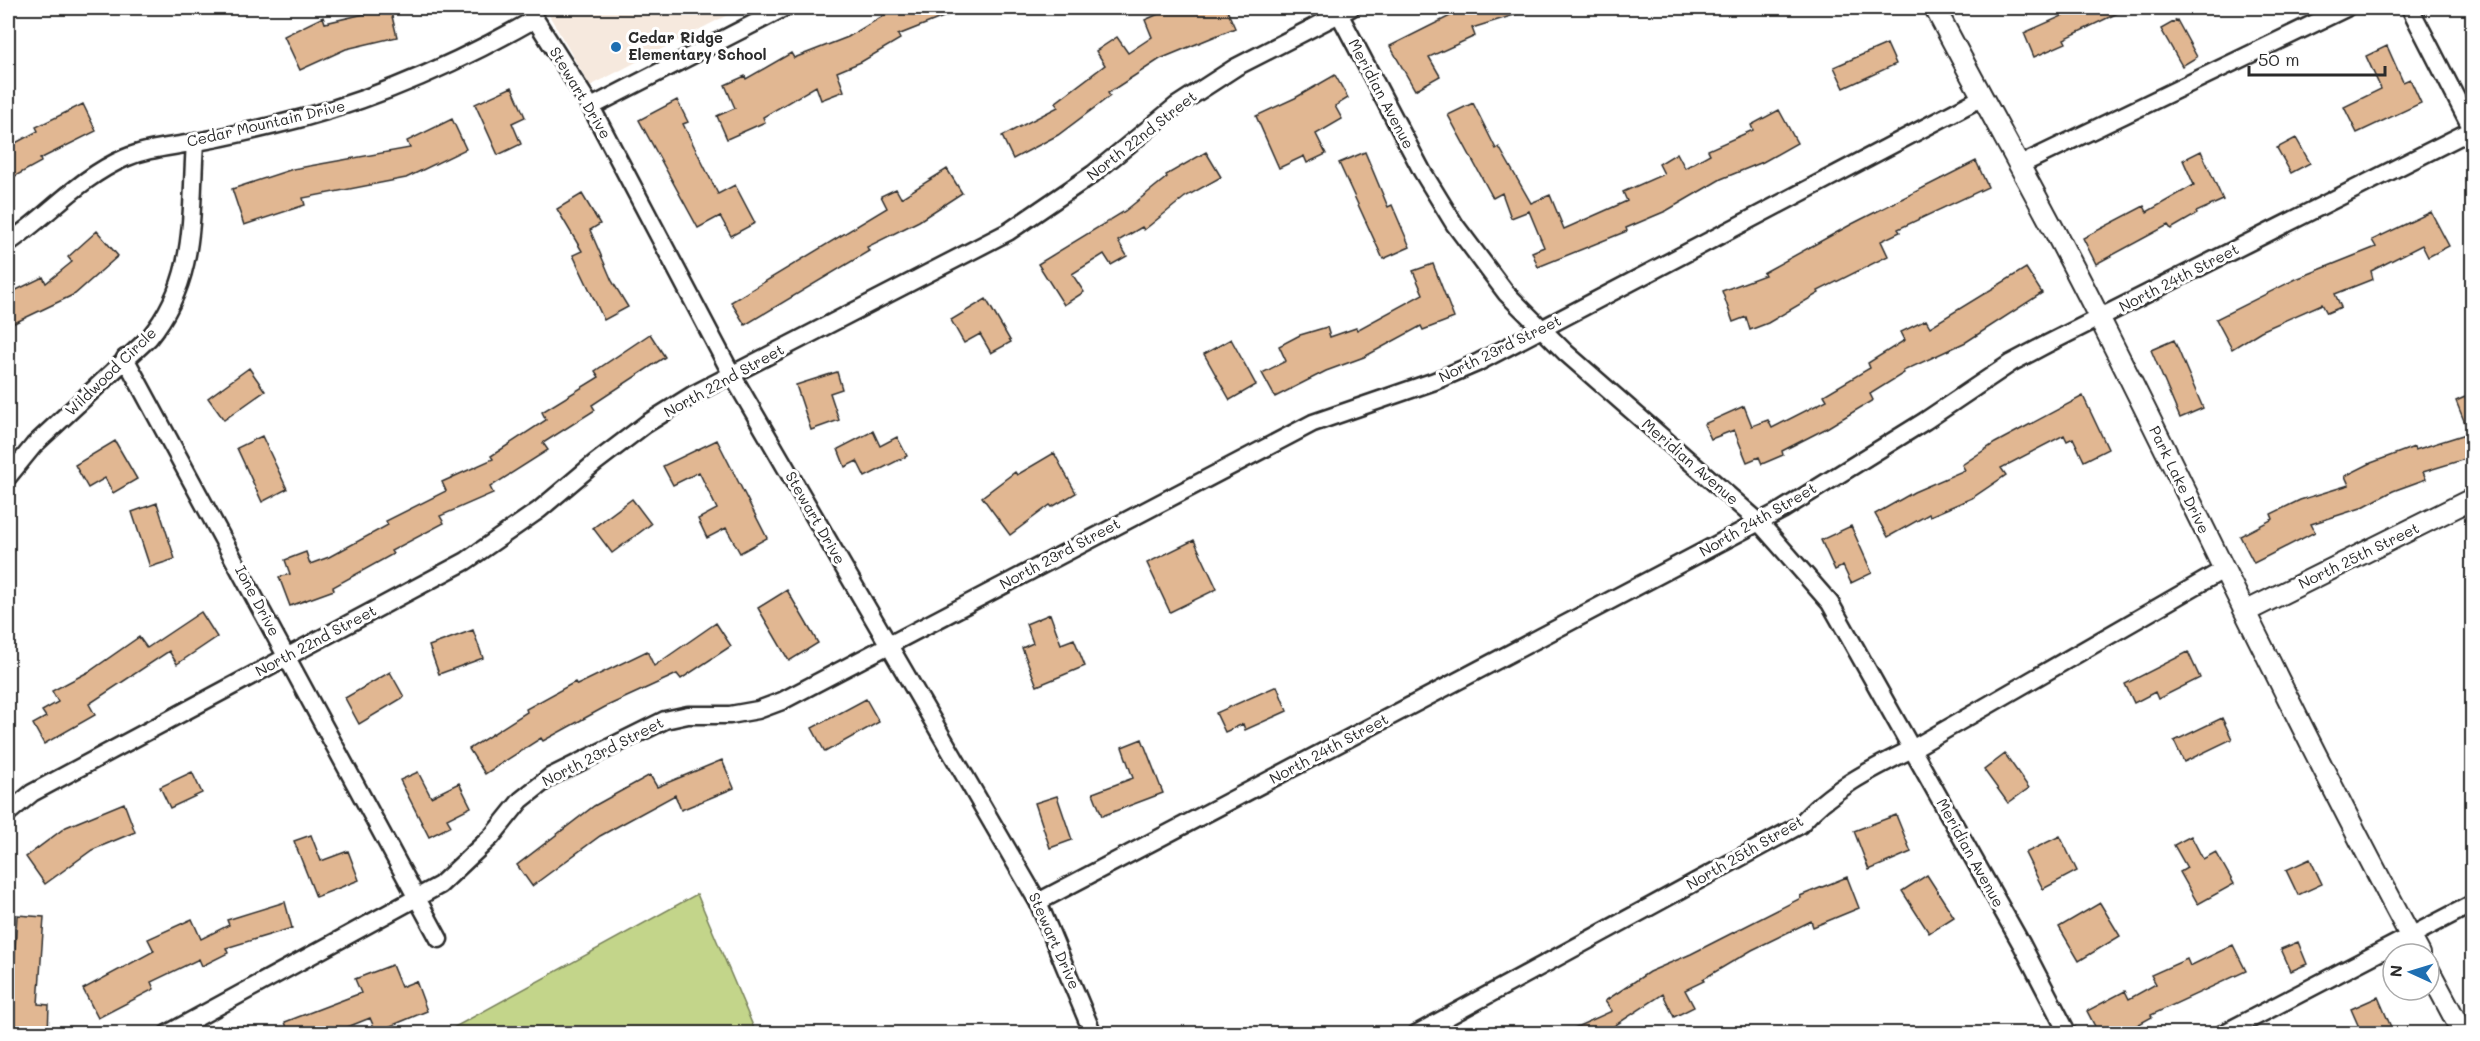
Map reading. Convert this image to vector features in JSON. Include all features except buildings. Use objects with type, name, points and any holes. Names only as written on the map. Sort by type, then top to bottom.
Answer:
[{"type":"street","points":[[591,107],[784,8]]},
{"type":"street","points":[[2020,165],[2346,8]]},
{"type":"street","points":[[2410,8],[2472,130]]},
{"type":"street","name":"Meridian Avenue","points":[[1342,10],[1422,171],[1455,225],[1506,293],[1540,330],[1759,522],[1830,603],[2068,1034]]},
{"type":"street","name":"North 22nd Street","points":[[8,813],[32,793],[466,561],[539,510],[646,424],[694,394],[1008,232],[1093,174],[1186,99],[1236,67],[1342,10]]},
{"type":"street","name":"Park Lake Drive","points":[[1942,10],[1981,98],[2020,165],[2100,319],[2223,570],[2413,942]]},
{"type":"street","name":"Stewart Drive","points":[[532,13],[591,107],[732,375],[1038,902],[1093,1034]]},
{"type":"street","name":"Cedar Mountain Drive","points":[[8,243],[102,170],[151,149],[195,142],[338,109],[386,92],[472,55],[532,13]]},
{"type":"street","name":"North 23rd Street","points":[[167,1034],[440,885],[467,862],[521,800],[550,777],[665,720],[688,716],[730,715],[758,710],[782,701],[888,643],[1313,423],[1435,381],[1540,330],[1981,98]]},
{"type":"street","name":"North 24th Street","points":[[1038,902],[1759,522],[1925,421],[2011,363],[2472,130]]},
{"type":"street","name":"Wildwood Circle","points":[[8,477],[34,445],[149,338],[165,318],[181,287],[188,262],[195,142]]},
{"type":"street","name":"Ione Drive","points":[[125,358],[439,939]]},
{"type":"street","name":"North 25th Street","points":[[2245,612],[2472,499]]},
{"type":"street","name":"North 25th Street","points":[[1416,1034],[1800,825],[1841,789],[1877,766],[1912,749],[2223,570]]},
{"type":"street","points":[[2222,1034],[2472,904]]},
{"type":"street","points":[[2441,993],[2463,1034]]},
{"type":"shaded area","name":"Cedar Ridge Elementary School","points":[[545,8],[741,8],[590,86]]},
{"type":"green space","points":[[697,894],[756,1033],[444,1033]]},
{"type":"place","name":"Cedar Ridge Elementary School","points":[[616,47]]}]
